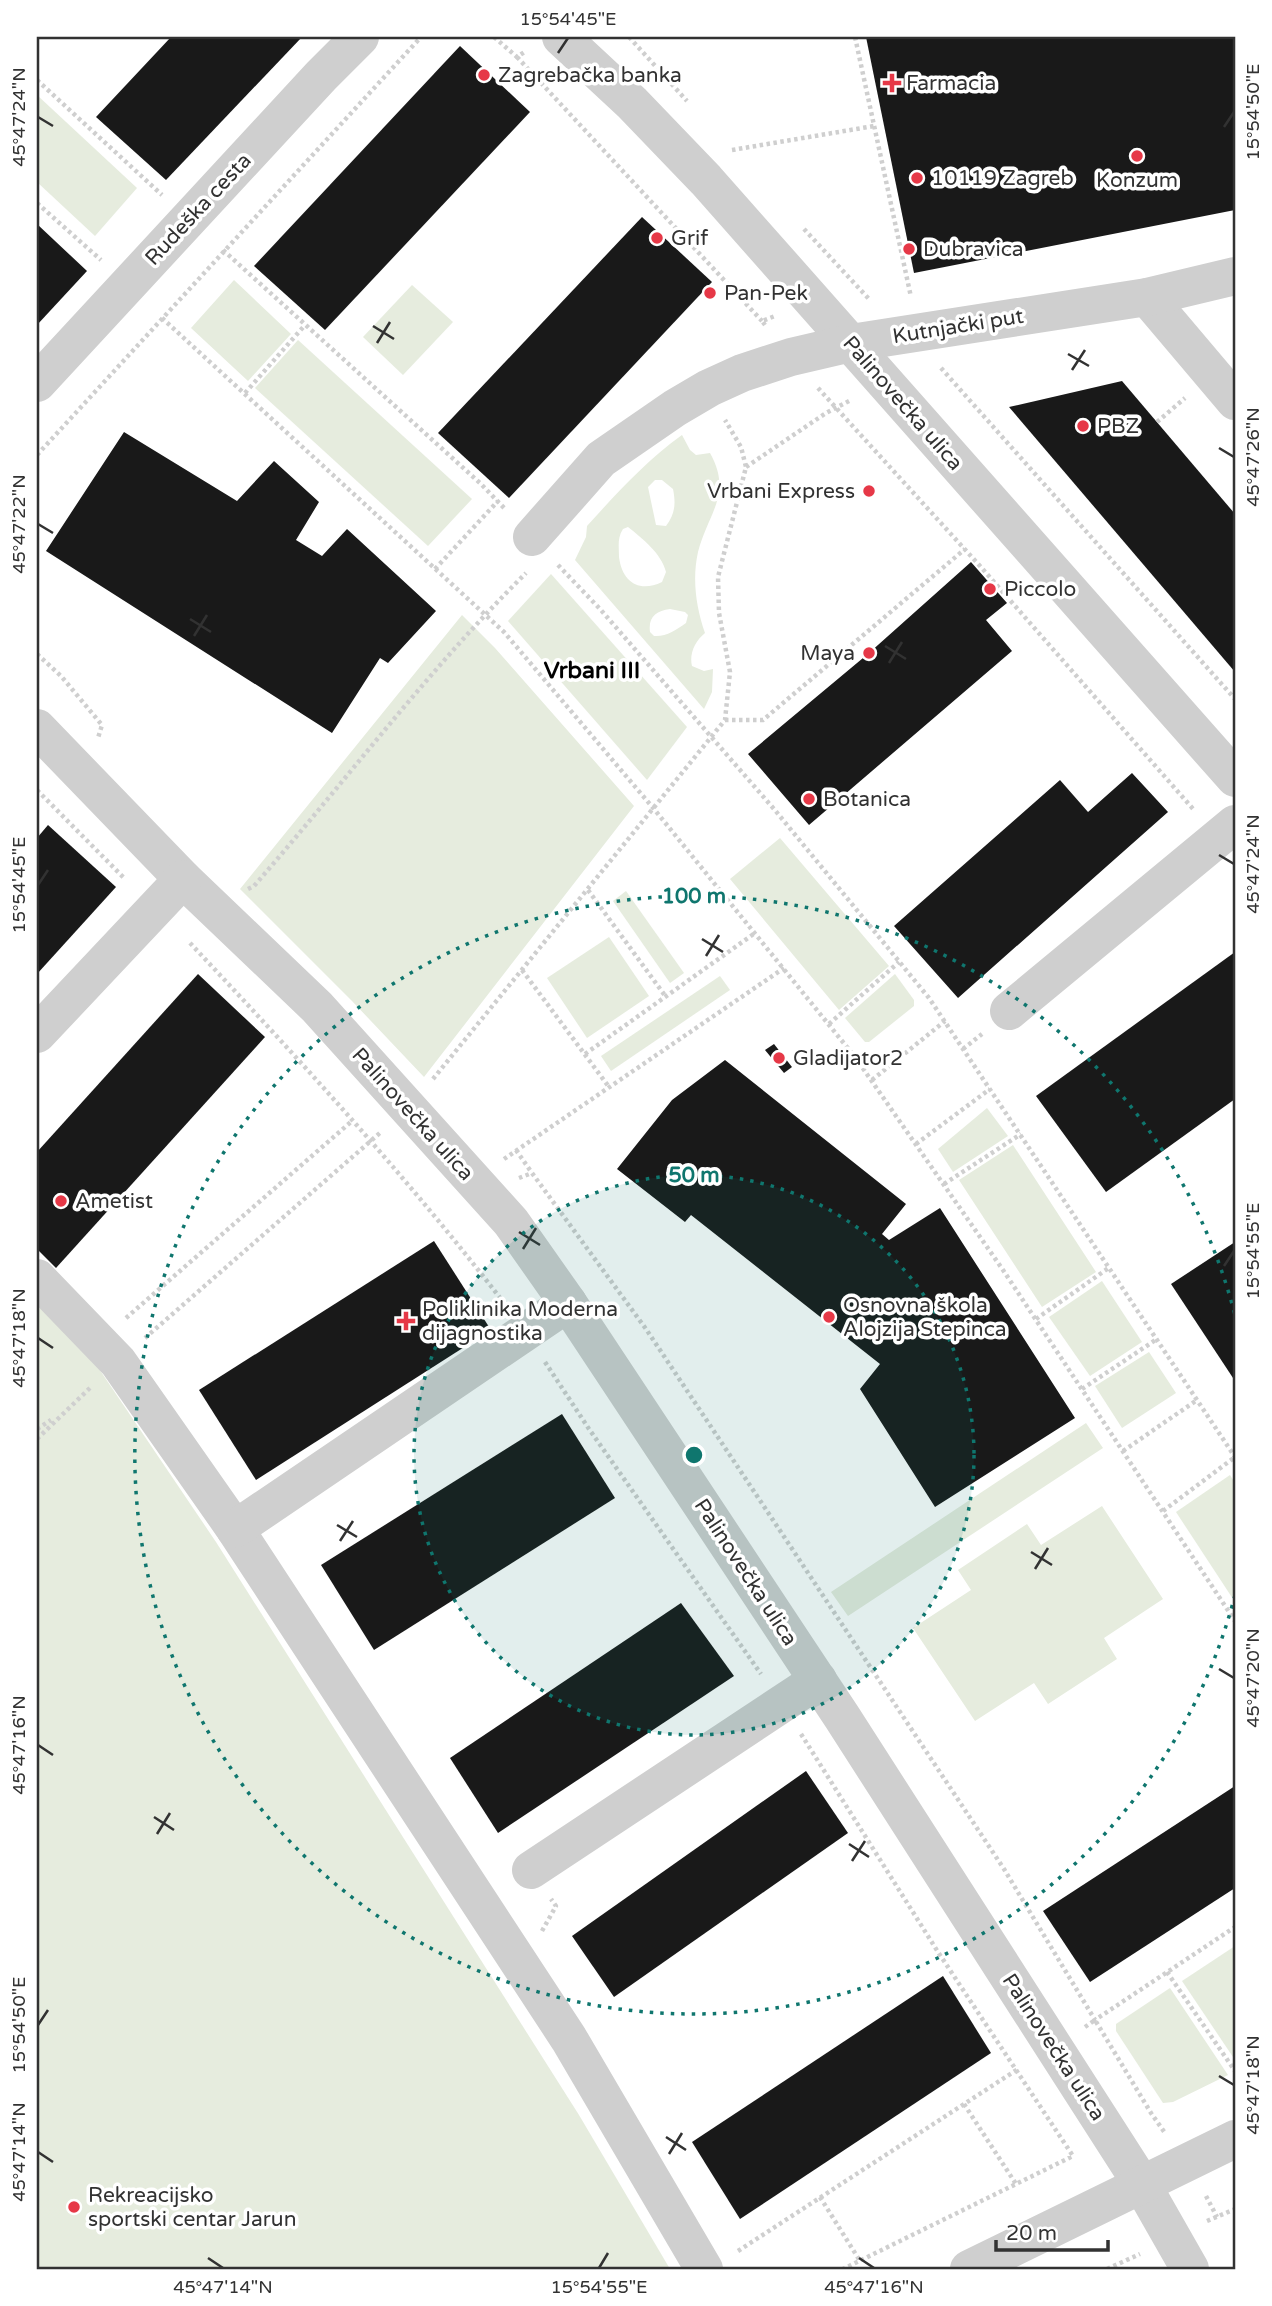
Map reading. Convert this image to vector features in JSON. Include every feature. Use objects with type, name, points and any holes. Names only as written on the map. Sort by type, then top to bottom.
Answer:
[{"type":"street","name":"Rudeška cesta","points":[[37,383],[360,37]]},
{"type":"street","name":"Palinovečka ulica","points":[[548,40],[632,103],[706,180],[1235,778]]},
{"type":"street","name":"Kutnjački put","points":[[539,545],[601,459],[675,408],[742,373],[791,357],[851,343],[1147,297],[1235,276]]},
{"type":"street","points":[[1147,297],[1235,401]]},
{"type":"street","name":"Palinovečka ulica","points":[[37,728],[183,879],[317,1007],[510,1222],[568,1303],[818,1680],[1142,2183],[1190,2269]]},
{"type":"street","points":[[1009,1011],[1227,831]]},
{"type":"street","points":[[37,1034],[183,879]]},
{"type":"street","points":[[37,1278],[109,1352],[235,1529],[717,2263]]},
{"type":"street","points":[[235,1529],[568,1303]]},
{"type":"street","points":[[531,1870],[818,1680]]},
{"type":"street","points":[[969,2269],[1235,2138]]},
{"type":"path","points":[[37,454],[421,37]]},
{"type":"path","points":[[494,37],[517,57],[762,321]]},
{"type":"path","points":[[855,37],[911,298]]},
{"type":"path","points":[[517,57],[548,40]]},
{"type":"path","points":[[37,80],[165,198]]},
{"type":"path","points":[[732,150],[874,126]]},
{"type":"path","points":[[37,203],[105,263]]},
{"type":"path","points":[[223,250],[498,501],[600,609],[774,809],[929,998],[1235,1457],[1163,1511]]},
{"type":"path","points":[[162,318],[504,632],[654,809],[872,1080],[1036,1319],[1235,1621]]},
{"type":"path","points":[[245,393],[305,325]]},
{"type":"path","points":[[940,368],[1235,699]]},
{"type":"path","points":[[746,467],[835,407],[979,568],[1227,831]]},
{"type":"path","points":[[109,1352],[409,1108],[725,720],[730,672],[719,613],[718,577],[746,467],[741,447],[722,414]]},
{"type":"path","points":[[435,569],[498,501]]},
{"type":"path","points":[[237,894],[254,886],[485,614],[539,545]]},
{"type":"path","points":[[725,720],[763,720],[965,550]]},
{"type":"path","points":[[37,790],[128,881],[153,911],[189,942],[274,1031],[464,1251],[526,1331],[589,1429],[782,1704],[937,1952],[1073,2156],[843,2269]]},
{"type":"path","points":[[588,890],[666,996]]},
{"type":"path","points":[[585,1054],[755,933]]},
{"type":"path","points":[[829,1024],[899,962]]},
{"type":"path","points":[[500,1162],[784,968]]},
{"type":"path","points":[[522,970],[609,1087]]},
{"type":"path","points":[[872,1080],[945,1021]]},
{"type":"path","points":[[916,1144],[990,1089]]},
{"type":"path","points":[[37,1439],[109,1352],[352,1121]]},
{"type":"path","points":[[944,1184],[1021,1134]]},
{"type":"path","points":[[516,1150],[532,1173]]},
{"type":"path","points":[[1036,1319],[1110,1267]]},
{"type":"path","points":[[1082,1389],[1157,1339]]},
{"type":"path","points":[[1123,1451],[1197,1400]]},
{"type":"path","points":[[37,1429],[57,1417]]},
{"type":"path","points":[[717,2263],[1235,1927]]},
{"type":"path","points":[[1167,1972],[1235,2071]]},
{"type":"path","points":[[1095,2020],[1151,2113]]},
{"type":"path","points":[[964,2104],[1016,2184]]},
{"type":"path","points":[[821,2197],[860,2261]]},
{"type":"shaded area","points":[[37,95],[137,188],[95,236],[37,182]]},
{"type":"shaded area","points":[[234,280],[291,334],[248,381],[191,328]]},
{"type":"shaded area","points":[[412,285],[453,322],[403,375],[363,337]]},
{"type":"shaded area","points":[[298,340],[472,499],[428,546],[255,388]]},
{"type":"shaded area","points":[[682,435],[696,455],[710,453],[719,480],[719,492],[702,538],[695,572],[697,603],[705,633],[694,648],[692,666],[704,671],[713,669],[712,692],[704,709],[575,560],[586,537],[587,526],[632,478]],"holes":[[[655,480],[662,480],[673,489],[674,509],[666,526],[656,525],[648,487]],[[628,527],[656,553],[666,572],[662,582],[639,586],[628,579],[619,557],[619,539],[623,529]],[[665,610],[685,612],[688,615],[686,623],[667,634],[654,636],[650,632],[652,619]]]},
{"type":"shaded area","points":[[551,574],[687,727],[647,780],[508,621]]},
{"type":"shaded area","points":[[462,615],[495,648],[634,806],[424,1077],[240,889]]},
{"type":"shaded area","points":[[780,838],[889,966],[839,1010],[730,879]]},
{"type":"shaded area","points":[[626,891],[684,973],[670,983],[613,901]]},
{"type":"shaded area","points":[[609,937],[649,996],[587,1038],[547,978]]},
{"type":"shaded area","points":[[895,974],[914,1000],[914,1006],[869,1042],[865,1042],[845,1018]]},
{"type":"shaded area","points":[[720,976],[730,990],[611,1071],[601,1056]]},
{"type":"shaded area","points":[[987,1108],[1008,1136],[953,1172],[938,1149]]},
{"type":"shaded area","points":[[1013,1145],[1096,1272],[1042,1307],[959,1180]]},
{"type":"shaded area","points":[[1102,1281],[1142,1342],[1090,1376],[1049,1317]]},
{"type":"shaded area","points":[[37,1302],[91,1357],[216,1542],[579,2115],[670,2269],[37,2269]]},
{"type":"shaded area","points":[[1149,1352],[1176,1393],[1122,1428],[1095,1386]]},
{"type":"shaded area","points":[[1086,1423],[1103,1448],[848,1616],[831,1592]]},
{"type":"shaded area","points":[[1230,1475],[1235,1483],[1235,1602],[1176,1512]]},
{"type":"shaded area","points":[[1102,1506],[1163,1599],[1104,1638],[1117,1659],[1048,1704],[1034,1683],[975,1721],[913,1628],[971,1590],[958,1570],[1027,1524],[1041,1545]]},
{"type":"shaded area","points":[[1235,1946],[1235,2060],[1182,1981]]},
{"type":"shaded area","points":[[1170,1988],[1228,2075],[1173,2102],[1163,2103],[1116,2031],[1116,2024]]},
{"type":"building","points":[[171,37],[302,37],[166,180],[96,117]]},
{"type":"building","points":[[866,37],[1235,37],[1235,210],[914,273]]},
{"type":"building","points":[[460,46],[530,112],[325,330],[254,266]]},
{"type":"building","points":[[642,217],[712,282],[509,498],[438,433]]},
{"type":"building","points":[[37,224],[87,271],[37,325]]},
{"type":"building","points":[[1122,381],[1235,514],[1235,672],[1009,407]]},
{"type":"building","points":[[124,432],[237,501],[274,461],[319,502],[296,540],[322,556],[347,529],[436,611],[388,663],[380,658],[332,733],[46,551]]},
{"type":"building","points":[[971,562],[1007,603],[986,620],[1012,651],[809,825],[748,754],[869,653]]},
{"type":"building","points":[[1132,773],[1168,812],[958,998],[894,926],[1060,780],[1088,812]]},
{"type":"building","points":[[48,825],[116,887],[37,974],[37,838]]},
{"type":"building","points":[[1235,952],[1235,1099],[1106,1192],[1036,1096]]},
{"type":"building","points":[[198,974],[265,1037],[56,1268],[37,1249],[37,1152]]},
{"type":"building","name":"Gladijator2","points":[[774,1044],[792,1067],[784,1073],[765,1050]]},
{"type":"building","points":[[725,1060],[906,1204],[882,1234],[889,1240],[940,1208],[1075,1418],[935,1507],[860,1389],[880,1364],[691,1215],[685,1222],[617,1169],[672,1100]]},
{"type":"building","points":[[434,1241],[491,1330],[256,1480],[199,1390]]},
{"type":"building","points":[[1235,1242],[1235,1381],[1171,1284]]},
{"type":"building","points":[[562,1414],[615,1498],[374,1650],[321,1565]]},
{"type":"building","points":[[681,1603],[734,1676],[498,1833],[450,1758]]},
{"type":"building","points":[[806,1771],[848,1833],[614,1997],[572,1936]]},
{"type":"building","points":[[1235,1786],[1235,1888],[1090,1982],[1043,1911]]},
{"type":"building","points":[[943,1976],[991,2053],[740,2219],[692,2142]]},
{"type":"place","name":"Zagrebačka banka","points":[[484,75]]},
{"type":"place","name":"Farmacia","points":[[892,83]]},
{"type":"place","name":"Konzum","points":[[1137,156]]},
{"type":"place","name":"10119 Zagreb","points":[[917,178]]},
{"type":"place","name":"Grif","points":[[657,238]]},
{"type":"place","name":"Dubravica","points":[[909,249]]},
{"type":"place","name":"Pan-Pek","points":[[710,293]]},
{"type":"place","name":"PBZ","points":[[1083,426]]},
{"type":"place","name":"Vrbani Express","points":[[869,491]]},
{"type":"place","name":"Piccolo","points":[[990,589]]},
{"type":"place","name":"Maya","points":[[869,653]]},
{"type":"place","name":"Botanica","points":[[809,799]]},
{"type":"place","name":"Gladijator2","points":[[779,1058]]},
{"type":"place","name":"Ametist","points":[[61,1201]]},
{"type":"place","name":"Osnovna škola Alojzija Stepinca","points":[[829,1317]]},
{"type":"place","name":"Poliklinika Moderna dijagnostika","points":[[406,1321]]},
{"type":"place","name":"Rekreacijsko sportski centar Jarun","points":[[74,2207]]},
{"type":"district","name":"Vrbani III","points":[[592,670]]}]
